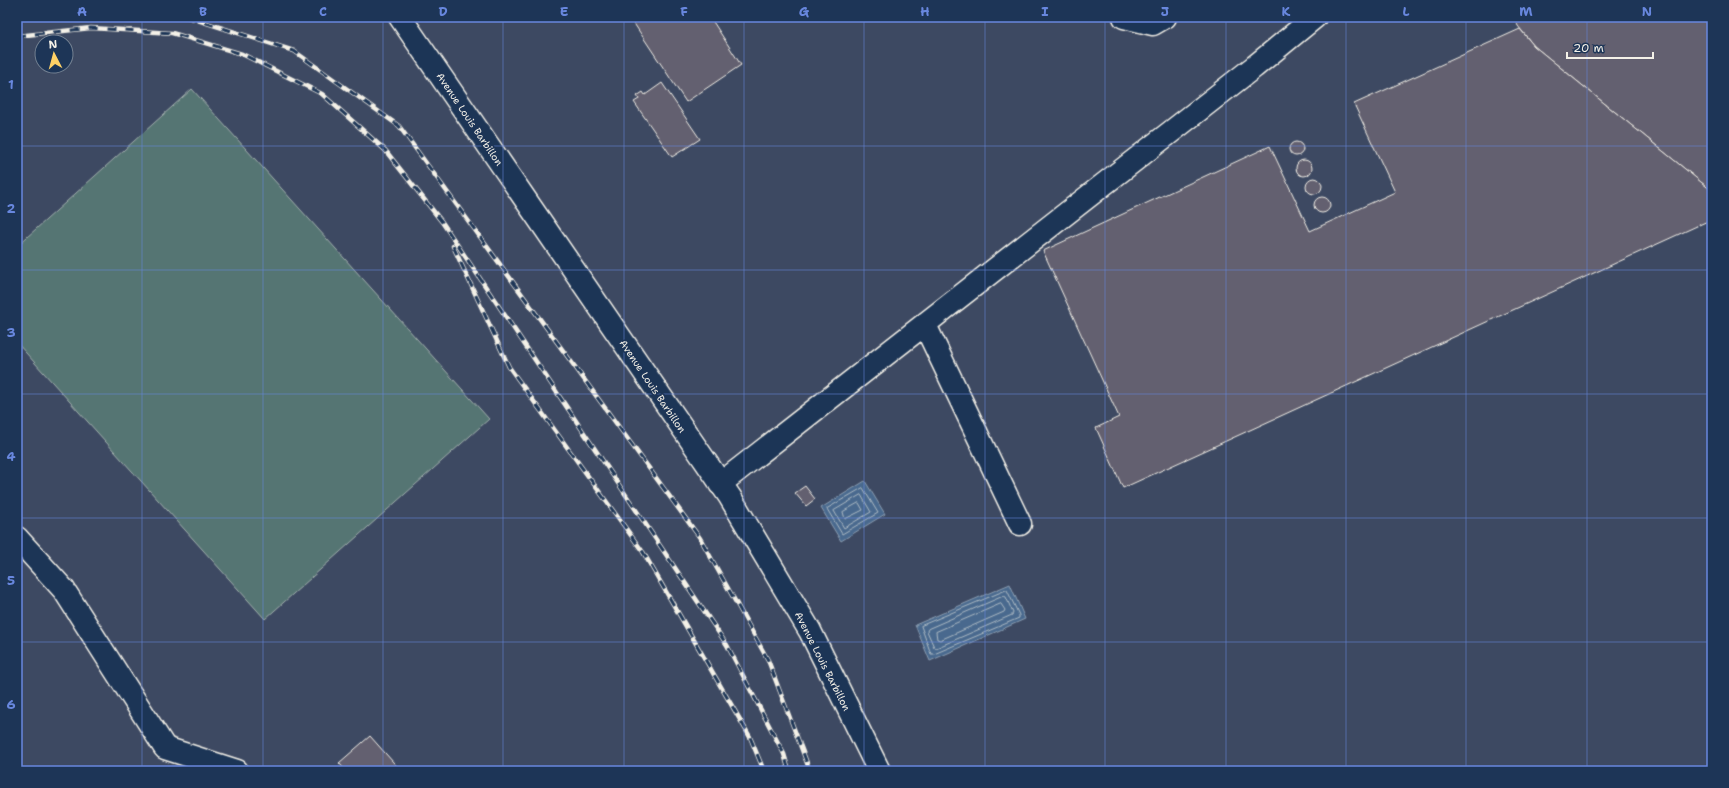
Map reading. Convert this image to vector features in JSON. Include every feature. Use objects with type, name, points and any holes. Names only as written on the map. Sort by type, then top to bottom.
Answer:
[{"type":"street","name":"Avenue Louis Barbillon","points":[[400,17],[720,484],[810,631],[879,771]]},
{"type":"street","points":[[1124,17],[1153,24],[1165,17]]},
{"type":"street","points":[[720,484],[1254,68],[1315,17]]},
{"type":"street","points":[[925,325],[1020,524]]},
{"type":"street","points":[[17,538],[64,590],[165,748],[238,771]]},
{"type":"shaded area","points":[[17,17],[1712,17],[1712,771],[17,771]]},
{"type":"green space","points":[[192,89],[489,419],[265,619],[17,343],[17,246]]},
{"type":"water","points":[[865,481],[885,514],[841,541],[821,508]]},
{"type":"water","points":[[1010,584],[1025,619],[930,661],[915,625]]},
{"type":"building","points":[[642,17],[710,17],[741,65],[686,102],[633,22]]},
{"type":"building","points":[[1514,17],[1704,17],[1712,24],[1712,191],[1534,46],[1518,26]]},
{"type":"building","points":[[1520,29],[1534,46],[1712,191],[1712,214],[1709,216],[1710,220],[1123,488],[1096,428],[1119,417],[1043,251],[1270,146],[1310,231],[1395,192],[1354,104]]},
{"type":"building","points":[[662,83],[700,139],[672,157],[634,102],[639,99],[637,96],[643,92],[645,95]]},
{"type":"building","points":[[1293,142],[1299,142],[1303,146],[1303,152],[1299,156],[1293,156],[1289,152],[1289,146]]},
{"type":"building","points":[[1304,160],[1311,165],[1312,168],[1307,175],[1304,176],[1297,171],[1296,168],[1301,161]]},
{"type":"building","points":[[1314,178],[1321,183],[1322,186],[1317,193],[1314,194],[1307,189],[1306,186],[1311,179]]},
{"type":"building","points":[[1322,197],[1329,202],[1330,205],[1325,212],[1322,213],[1315,208],[1314,205],[1319,198]]},
{"type":"building","points":[[805,486],[815,499],[806,506],[795,493]]},
{"type":"building","points":[[370,736],[401,771],[346,771],[339,763]]},
{"type":"railway","points":[[188,17],[294,51],[399,126],[700,538],[768,660],[810,771]]},
{"type":"railway","points":[[17,36],[91,28],[172,33],[242,54],[322,94],[385,150],[442,222],[727,645],[784,754],[789,771]]},
{"type":"railway","points":[[453,246],[509,367],[643,552],[750,737],[764,771]]}]
